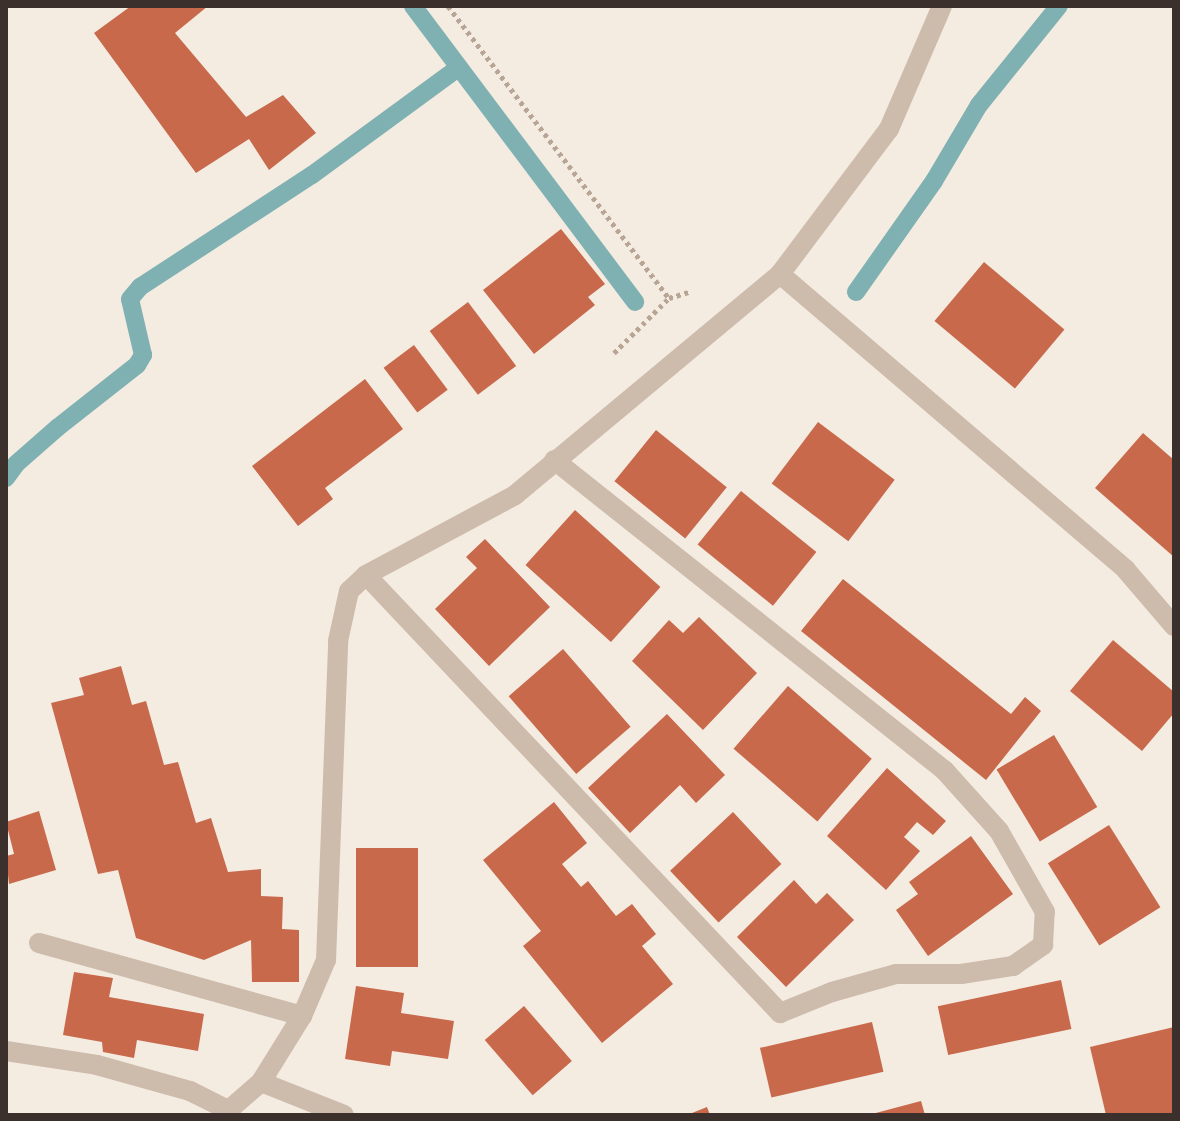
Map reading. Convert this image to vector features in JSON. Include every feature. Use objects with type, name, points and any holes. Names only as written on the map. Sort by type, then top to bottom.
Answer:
[{"type":"street","points":[[6,1051],[97,1065],[190,1091],[224,1112],[261,1082],[302,1016],[326,960],[338,641],[349,591],[366,575],[454,531],[515,495],[780,274],[889,129],[942,6]]},
{"type":"street","points":[[780,274],[1126,570],[1174,626]]},
{"type":"street","points":[[366,575],[780,1013],[832,992],[896,974],[961,974],[1013,966],[1043,945],[1045,912],[1007,844],[944,770],[554,460]]},
{"type":"street","points":[[39,943],[302,1016]]},
{"type":"street","points":[[261,1082],[344,1115]]},
{"type":"path","points":[[448,6],[669,298]]},
{"type":"building","points":[[131,6],[208,6],[175,33],[246,117],[283,95],[316,133],[269,170],[249,139],[196,173],[94,33]]},
{"type":"building","points":[[561,229],[605,284],[588,297],[595,305],[534,354],[483,290]]},
{"type":"building","points":[[984,262],[1064,329],[1015,388],[935,321]]},
{"type":"building","points":[[468,302],[516,366],[478,395],[430,331]]},
{"type":"building","points":[[414,345],[448,390],[417,413],[384,368]]},
{"type":"building","points":[[365,379],[403,429],[325,488],[333,499],[298,526],[252,466]]},
{"type":"building","points":[[818,422],[895,480],[848,541],[772,483]]},
{"type":"building","points":[[656,430],[727,487],[685,539],[614,481]]},
{"type":"building","points":[[1143,433],[1174,460],[1174,557],[1095,488]]},
{"type":"building","points":[[741,491],[816,552],[773,606],[698,545]]},
{"type":"building","points":[[575,510],[660,587],[611,642],[525,565]]},
{"type":"building","points":[[485,539],[550,607],[489,666],[435,609],[477,568],[466,557]]},
{"type":"building","points":[[843,579],[1011,714],[1025,697],[1041,711],[986,780],[801,631]]},
{"type":"building","points":[[699,617],[757,673],[703,730],[632,661],[669,620],[683,633]]},
{"type":"building","points":[[1113,640],[1174,692],[1174,713],[1142,751],[1070,691]]},
{"type":"building","points":[[563,649],[631,727],[576,774],[509,696]]},
{"type":"building","points":[[121,666],[132,705],[146,701],[164,765],[178,762],[196,823],[211,818],[228,872],[261,869],[261,896],[283,897],[282,929],[299,930],[299,982],[252,982],[251,940],[204,960],[136,938],[118,870],[98,874],[51,703],[84,695],[79,678]]},
{"type":"building","points":[[788,686],[872,759],[817,821],[734,749]]},
{"type":"building","points":[[667,714],[725,775],[696,803],[680,785],[630,833],[588,788]]},
{"type":"building","points":[[1054,735],[1097,807],[1040,842],[997,770]]},
{"type":"building","points":[[887,768],[946,821],[933,835],[917,822],[904,837],[920,851],[886,890],[827,836]]},
{"type":"building","points":[[554,802],[587,843],[562,864],[581,887],[588,881],[616,916],[632,904],[656,934],[642,946],[673,984],[602,1043],[523,946],[541,931],[483,860]]},
{"type":"building","points":[[39,811],[56,870],[9,884],[6,856],[14,854],[6,822]]},
{"type":"building","points":[[733,812],[781,864],[719,923],[670,871]]},
{"type":"building","points":[[1109,825],[1160,907],[1099,945],[1048,863]]},
{"type":"building","points":[[971,836],[1013,894],[928,956],[896,910],[918,894],[909,882]]},
{"type":"building","points":[[356,848],[418,848],[418,967],[356,967]]},
{"type":"building","points":[[794,880],[816,904],[827,893],[854,920],[786,987],[737,937]]},
{"type":"building","points":[[74,972],[113,978],[109,997],[204,1014],[198,1051],[137,1040],[134,1058],[103,1052],[102,1042],[63,1035]]},
{"type":"building","points":[[1061,980],[1071,1029],[948,1055],[938,1006]]},
{"type":"building","points":[[356,986],[404,993],[401,1013],[454,1021],[448,1059],[392,1051],[390,1066],[345,1059]]},
{"type":"building","points":[[524,1006],[572,1061],[533,1095],[485,1040]]},
{"type":"building","points":[[872,1022],[883,1072],[771,1098],[760,1048]]},
{"type":"building","points":[[1174,1027],[1174,1115],[1106,1115],[1090,1047]]},
{"type":"building","points":[[921,1101],[925,1115],[872,1115],[872,1114]]},
{"type":"building","points":[[707,1107],[710,1115],[687,1115]]},
{"type":"waterway","points":[[413,6],[635,302]]},
{"type":"waterway","points":[[856,292],[934,181],[979,105],[1059,6]]},
{"type":"waterway","points":[[6,478],[16,464],[57,428],[137,365],[143,355],[130,299],[140,287],[312,175],[458,68]]}]
